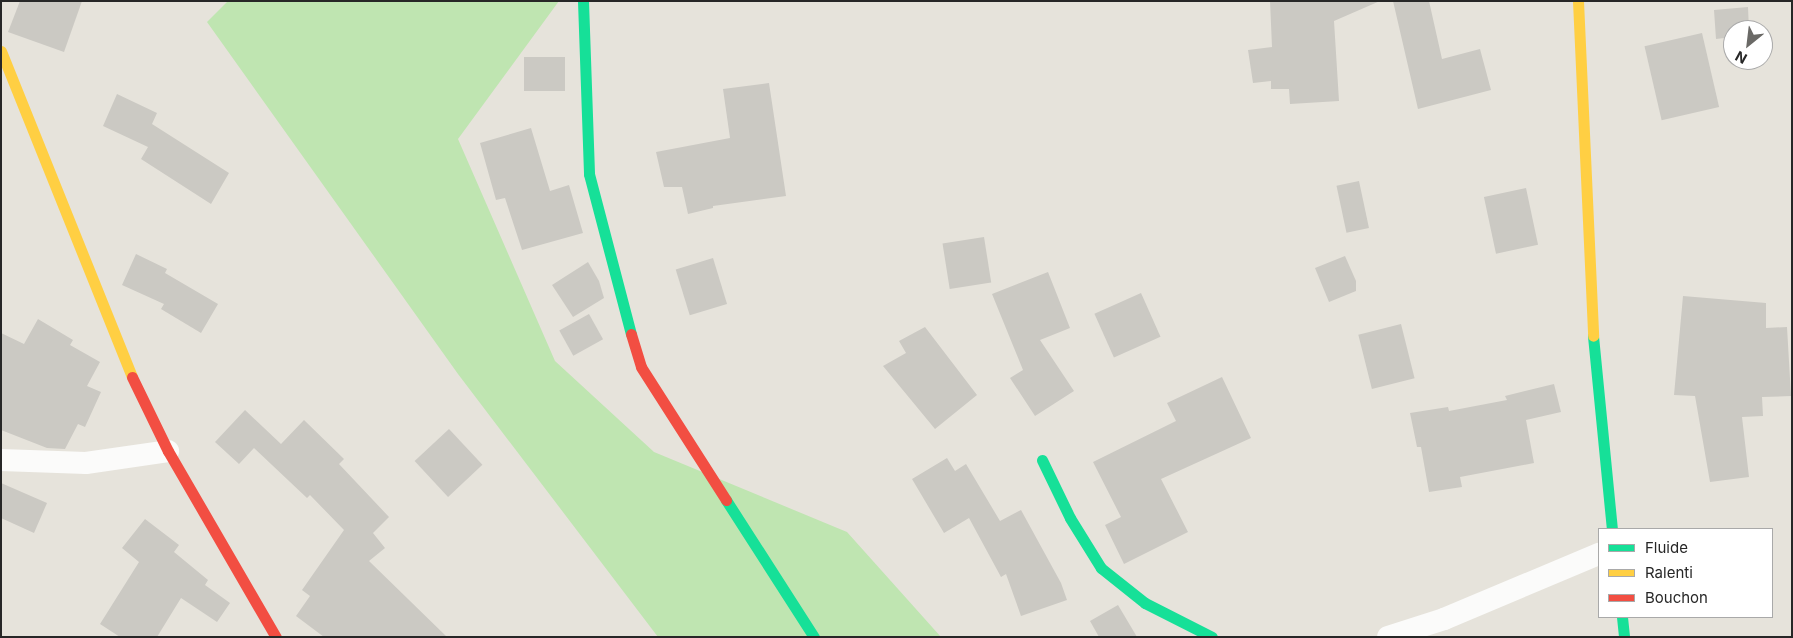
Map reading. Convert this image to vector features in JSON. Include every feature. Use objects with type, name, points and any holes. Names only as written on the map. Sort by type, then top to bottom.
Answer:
[{"type":"street","points":[[583,1],[589,174],[609,259],[641,367],[814,637]]},
{"type":"street","points":[[1578,1],[1594,359],[1612,528]]},
{"type":"street","points":[[1,51],[120,351],[168,451],[276,637]]},
{"type":"street","points":[[1,460],[86,463],[168,451]]},
{"type":"street","points":[[1042,460],[1075,526],[1101,568],[1145,603],[1212,637]]},
{"type":"street","points":[[1388,637],[1444,619],[1598,554]]},
{"type":"street","points":[[1622,618],[1624,637]]},
{"type":"green space","points":[[228,1],[559,1],[458,139],[555,361],[654,452],[847,532],[941,637],[658,637],[458,374],[207,22]]},
{"type":"building","points":[[20,1],[82,1],[64,52],[8,32]]},
{"type":"building","points":[[1270,1],[1380,1],[1334,21],[1339,101],[1290,104],[1289,89],[1271,89],[1271,81],[1253,83],[1248,50],[1272,47]]},
{"type":"building","points":[[1393,1],[1429,1],[1442,59],[1480,49],[1491,90],[1418,109]]},
{"type":"building","points":[[1748,7],[1749,20],[1723,20],[1723,38],[1716,39],[1714,10]]},
{"type":"building","points":[[1702,33],[1719,107],[1662,120],[1645,46]]},
{"type":"building","points":[[524,57],[565,57],[565,91],[524,91]]},
{"type":"building","points":[[769,83],[786,196],[713,206],[713,208],[688,214],[682,187],[664,187],[656,152],[730,138],[723,89]]},
{"type":"building","points":[[117,94],[157,113],[152,124],[229,173],[211,204],[141,159],[148,147],[103,126]]},
{"type":"building","points":[[531,128],[550,191],[569,185],[583,233],[522,250],[505,198],[496,200],[480,143]]},
{"type":"building","points":[[1359,181],[1369,228],[1346,233],[1337,186]]},
{"type":"building","points":[[1526,188],[1538,245],[1496,254],[1484,197]]},
{"type":"building","points":[[984,237],[991,282],[950,289],[943,244]]},
{"type":"building","points":[[136,254],[167,269],[165,273],[218,304],[201,333],[161,309],[164,304],[122,285]]},
{"type":"building","points":[[1345,256],[1356,281],[1356,291],[1329,302],[1315,268]]},
{"type":"building","points":[[713,258],[727,304],[690,315],[676,269]]},
{"type":"building","points":[[588,262],[599,281],[604,298],[573,317],[552,285]]},
{"type":"building","points":[[1048,272],[1070,328],[1040,340],[1074,391],[1035,416],[1010,378],[1023,370],[992,294]]},
{"type":"building","points":[[1141,293],[1161,337],[1114,358],[1094,314]]},
{"type":"building","points":[[1683,296],[1766,303],[1766,328],[1787,327],[1791,396],[1762,397],[1763,416],[1742,417],[1749,477],[1710,482],[1695,396],[1674,395]]},
{"type":"building","points":[[589,314],[603,339],[573,356],[559,330]]},
{"type":"building","points":[[38,319],[73,340],[70,345],[100,362],[87,386],[101,392],[85,427],[78,424],[65,449],[47,448],[1,430],[1,333],[24,344]]},
{"type":"building","points":[[1401,324],[1415,378],[1372,389],[1358,335]]},
{"type":"building","points":[[925,327],[977,395],[935,429],[883,366],[906,353],[899,341]]},
{"type":"building","points":[[1222,377],[1251,438],[1161,479],[1188,532],[1124,564],[1105,525],[1121,517],[1093,462],[1176,421],[1167,403]]},
{"type":"building","points":[[1554,384],[1561,412],[1526,420],[1534,463],[1460,477],[1462,487],[1429,492],[1421,447],[1417,447],[1410,413],[1448,407],[1449,411],[1507,400],[1505,396]]},
{"type":"building","points":[[245,410],[281,444],[304,420],[344,459],[339,464],[389,517],[373,533],[385,548],[369,561],[447,637],[324,637],[296,616],[310,596],[302,590],[344,530],[310,495],[307,498],[254,448],[239,464],[215,442]]},
{"type":"building","points":[[449,429],[482,465],[448,497],[415,461]]},
{"type":"building","points":[[947,458],[955,471],[966,464],[1000,521],[1021,510],[1061,583],[1067,600],[1021,616],[1006,574],[1001,577],[969,518],[944,533],[912,479]]},
{"type":"building","points":[[1,483],[47,503],[34,533],[1,518]]},
{"type":"building","points":[[145,519],[179,545],[174,552],[208,580],[205,585],[230,603],[217,622],[181,598],[157,637],[120,637],[100,624],[139,562],[122,548]]},
{"type":"building","points":[[1118,605],[1137,637],[1099,637],[1090,621]]},
{"type":"traffic: fast","points":[[583,1],[589,174],[631,334]]},
{"type":"traffic: fast","points":[[1593,336],[1612,528]]},
{"type":"traffic: fast","points":[[1042,460],[1070,518],[1101,568],[1145,603],[1212,637]]},
{"type":"traffic: fast","points":[[726,500],[814,637]]},
{"type":"traffic: fast","points":[[1622,618],[1624,637]]},
{"type":"traffic: slow","points":[[1578,1],[1593,336]]},
{"type":"traffic: slow","points":[[1,51],[132,377]]},
{"type":"traffic: jam","points":[[631,334],[641,367],[726,500]]},
{"type":"traffic: jam","points":[[132,377],[168,451],[276,637]]}]
